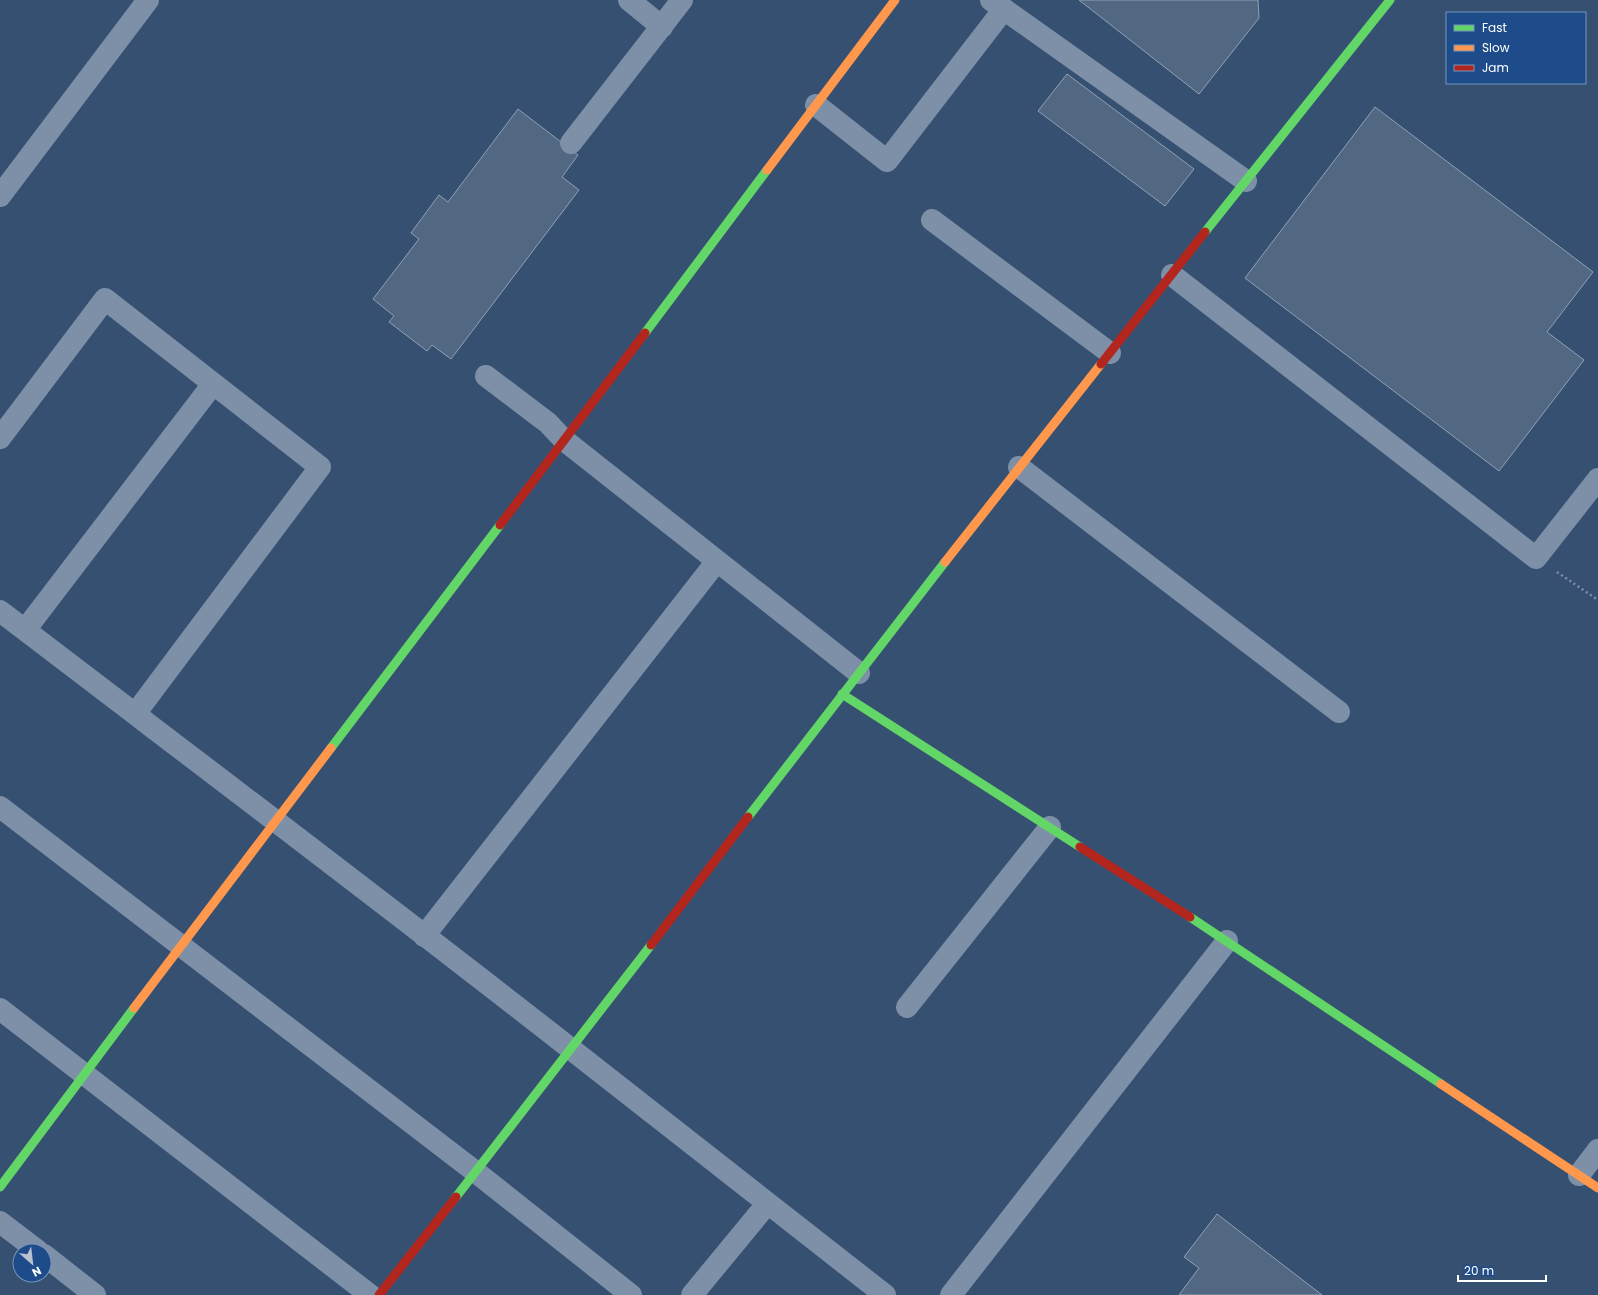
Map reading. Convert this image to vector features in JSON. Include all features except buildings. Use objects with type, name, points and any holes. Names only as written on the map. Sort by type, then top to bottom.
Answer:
[{"type":"street","points":[[0,196],[148,0]]},
{"type":"street","points":[[629,0],[662,27]]},
{"type":"street","points":[[571,143],[682,0]]},
{"type":"street","points":[[0,1187],[180,946],[564,440],[895,0]]},
{"type":"street","points":[[380,1295],[476,1173],[842,694],[1019,467],[1390,0]]},
{"type":"street","points":[[816,105],[887,161],[997,5],[1246,181]]},
{"type":"street","points":[[932,220],[1110,353]]},
{"type":"street","points":[[1172,274],[1536,558],[1598,480]]},
{"type":"street","points":[[0,438],[104,299],[320,467],[135,714]]},
{"type":"street","points":[[486,376],[548,423],[564,440],[859,673]]},
{"type":"street","points":[[25,630],[213,384]]},
{"type":"street","points":[[1019,467],[1339,712]]},
{"type":"street","points":[[424,936],[717,561]]},
{"type":"street","points":[[0,611],[276,821],[571,1049],[885,1295]]},
{"type":"street","points":[[842,694],[1227,941],[1598,1188]]},
{"type":"street","points":[[0,807],[476,1173],[632,1295]]},
{"type":"street","points":[[907,1007],[1050,827]]},
{"type":"street","points":[[951,1295],[1227,941]]},
{"type":"street","points":[[0,1009],[370,1295]]},
{"type":"street","points":[[1578,1175],[1598,1150]]},
{"type":"street","points":[[692,1295],[767,1204]]},
{"type":"street","points":[[0,1222],[28,1243]]},
{"type":"street","points":[[52,1261],[95,1295]]},
{"type":"path","points":[[1536,558],[1598,600]]},
{"type":"traffic: fast","points":[[1205,232],[1390,0]]},
{"type":"traffic: fast","points":[[645,333],[767,170]]},
{"type":"traffic: fast","points":[[331,748],[500,525]]},
{"type":"traffic: fast","points":[[748,817],[945,562]]},
{"type":"traffic: fast","points":[[842,694],[1080,847]]},
{"type":"traffic: fast","points":[[1190,917],[1441,1084]]},
{"type":"traffic: fast","points":[[456,1197],[651,945]]},
{"type":"traffic: fast","points":[[0,1187],[134,1008]]},
{"type":"traffic: slow","points":[[767,170],[895,0]]},
{"type":"traffic: slow","points":[[945,562],[1101,364]]},
{"type":"traffic: slow","points":[[134,1008],[331,748]]},
{"type":"traffic: slow","points":[[1441,1084],[1598,1188]]},
{"type":"traffic: jam","points":[[1101,364],[1205,232]]},
{"type":"traffic: jam","points":[[500,525],[645,333]]},
{"type":"traffic: jam","points":[[651,945],[748,817]]},
{"type":"traffic: jam","points":[[1080,847],[1190,917]]},
{"type":"traffic: jam","points":[[379,1295],[456,1197]]}]
